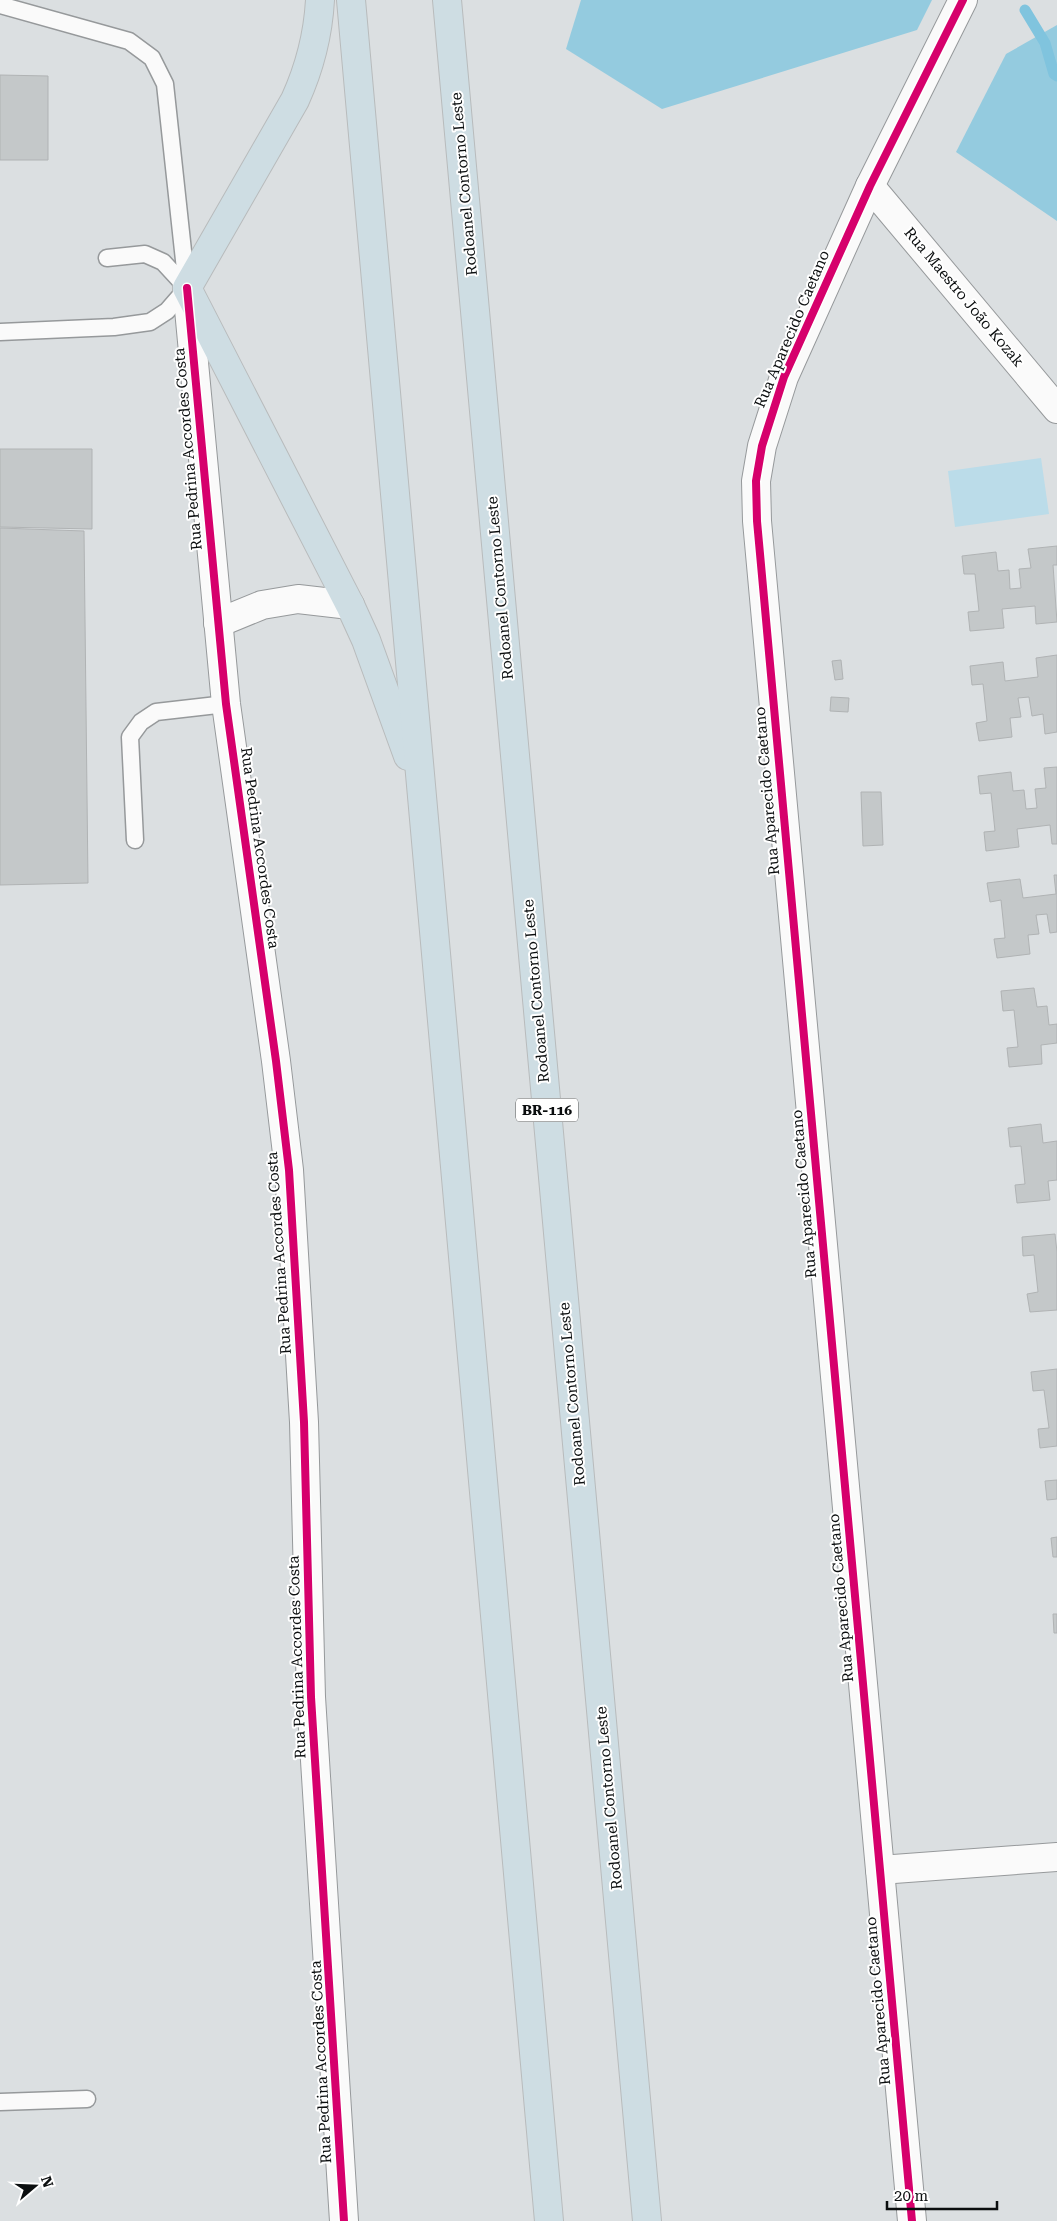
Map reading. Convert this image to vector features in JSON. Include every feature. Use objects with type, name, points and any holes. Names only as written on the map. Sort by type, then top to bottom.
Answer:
[{"type":"highway","points":[[320,0],[316,43],[306,75],[295,100],[187,288],[350,605],[366,640],[420,791]]},
{"type":"highway","points":[[351,0],[420,791],[549,2221]]},
{"type":"highway","name":"Rodoanel Contorno Leste","points":[[447,0],[647,2221]]},
{"type":"street","name":"Rua Aparecido Caetano","points":[[912,2221],[756,521],[756,489],[762,446],[784,378],[870,186],[963,0]]},
{"type":"street","name":"Rua Maestro João Kozak","points":[[870,186],[1057,409]]},
{"type":"street","name":"Rua Pedrina Accordes Costa","points":[[187,288],[226,704],[276,1062],[288,1170],[304,1422],[311,1697],[344,2221]]},
{"type":"street","points":[[218,623],[262,605],[298,599],[350,605]]},
{"type":"street","points":[[880,1870],[1057,1857]]},
{"type":"lane","points":[[0,4],[129,41],[152,58],[165,84],[187,288],[167,311],[150,322],[114,327],[0,332]]},
{"type":"lane","points":[[107,258],[145,254],[163,262],[187,288]]},
{"type":"lane","points":[[135,840],[130,737],[141,722],[156,712],[226,704]]},
{"type":"lane","points":[[0,2102],[88,2099]]},
{"type":"shaded area","points":[[581,0],[932,0],[917,30],[662,109],[566,49]]},
{"type":"shaded area","points":[[1057,25],[1057,221],[956,152],[1006,54]]},
{"type":"shaded area","points":[[1041,458],[1049,514],[955,527],[948,471]]},
{"type":"building","points":[[0,75],[48,76],[48,160],[0,160]]},
{"type":"building","points":[[0,449],[92,449],[92,529],[0,527]]},
{"type":"building","points":[[0,528],[84,531],[88,883],[0,885]]},
{"type":"building","points":[[1057,546],[1057,565],[1053,565],[1057,622],[1036,624],[1035,606],[1002,609],[1004,628],[970,631],[968,612],[979,611],[975,574],[964,574],[962,556],[996,552],[998,571],[1009,570],[1010,589],[1021,588],[1019,569],[1031,568],[1028,549]]},
{"type":"building","points":[[1057,655],[1057,732],[1045,734],[1043,714],[1032,716],[1029,697],[1018,698],[1021,717],[1010,718],[1012,737],[979,741],[976,723],[987,721],[983,684],[972,685],[970,666],[1003,662],[1005,681],[1038,677],[1036,658]]},
{"type":"building","points":[[841,660],[843,679],[835,680],[832,661]]},
{"type":"building","points":[[831,697],[849,698],[848,712],[830,711]]},
{"type":"building","points":[[1057,767],[1057,844],[1052,844],[1050,825],[1017,829],[1019,847],[986,851],[984,832],[995,831],[991,793],[980,794],[978,776],[1011,772],[1013,791],[1024,790],[1026,809],[1037,808],[1035,789],[1046,788],[1044,768]]},
{"type":"building","points":[[861,792],[881,792],[883,845],[863,846]]},
{"type":"building","points":[[1054,875],[1057,875],[1057,932],[1050,933],[1047,914],[1036,915],[1039,934],[1028,935],[1030,954],[997,958],[994,939],[1005,938],[1001,900],[990,902],[987,883],[1020,879],[1023,898],[1056,894]]},
{"type":"building","points":[[1034,988],[1037,1007],[1047,1006],[1049,1025],[1057,1024],[1057,1043],[1041,1045],[1042,1064],[1009,1067],[1007,1048],[1018,1047],[1014,1010],[1003,1011],[1001,991]]},
{"type":"building","points":[[1041,1124],[1043,1143],[1057,1141],[1057,1180],[1048,1181],[1050,1200],[1017,1203],[1015,1185],[1025,1184],[1021,1146],[1010,1147],[1008,1128]]},
{"type":"building","points":[[1055,1234],[1057,1252],[1057,1310],[1030,1312],[1027,1294],[1038,1292],[1034,1255],[1023,1256],[1022,1237]]},
{"type":"building","points":[[1057,1369],[1057,1446],[1040,1448],[1038,1429],[1049,1428],[1044,1390],[1033,1391],[1031,1372]]},
{"type":"building","points":[[1057,1480],[1057,1499],[1047,1500],[1045,1481]]},
{"type":"building","points":[[1057,1537],[1057,1557],[1053,1557],[1051,1538]]},
{"type":"building","points":[[1053,1614],[1057,1614],[1057,1633],[1054,1633]]},
{"type":"waterway","points":[[1025,10],[1045,43],[1054,74],[1057,76]]},
{"type":"cycle path","points":[[912,2221],[757,521],[756,481],[762,446],[784,377],[870,186],[963,0]]},
{"type":"cycle path","points":[[187,288],[226,704],[276,1061],[289,1170],[304,1422],[311,1697],[344,2221]]}]
